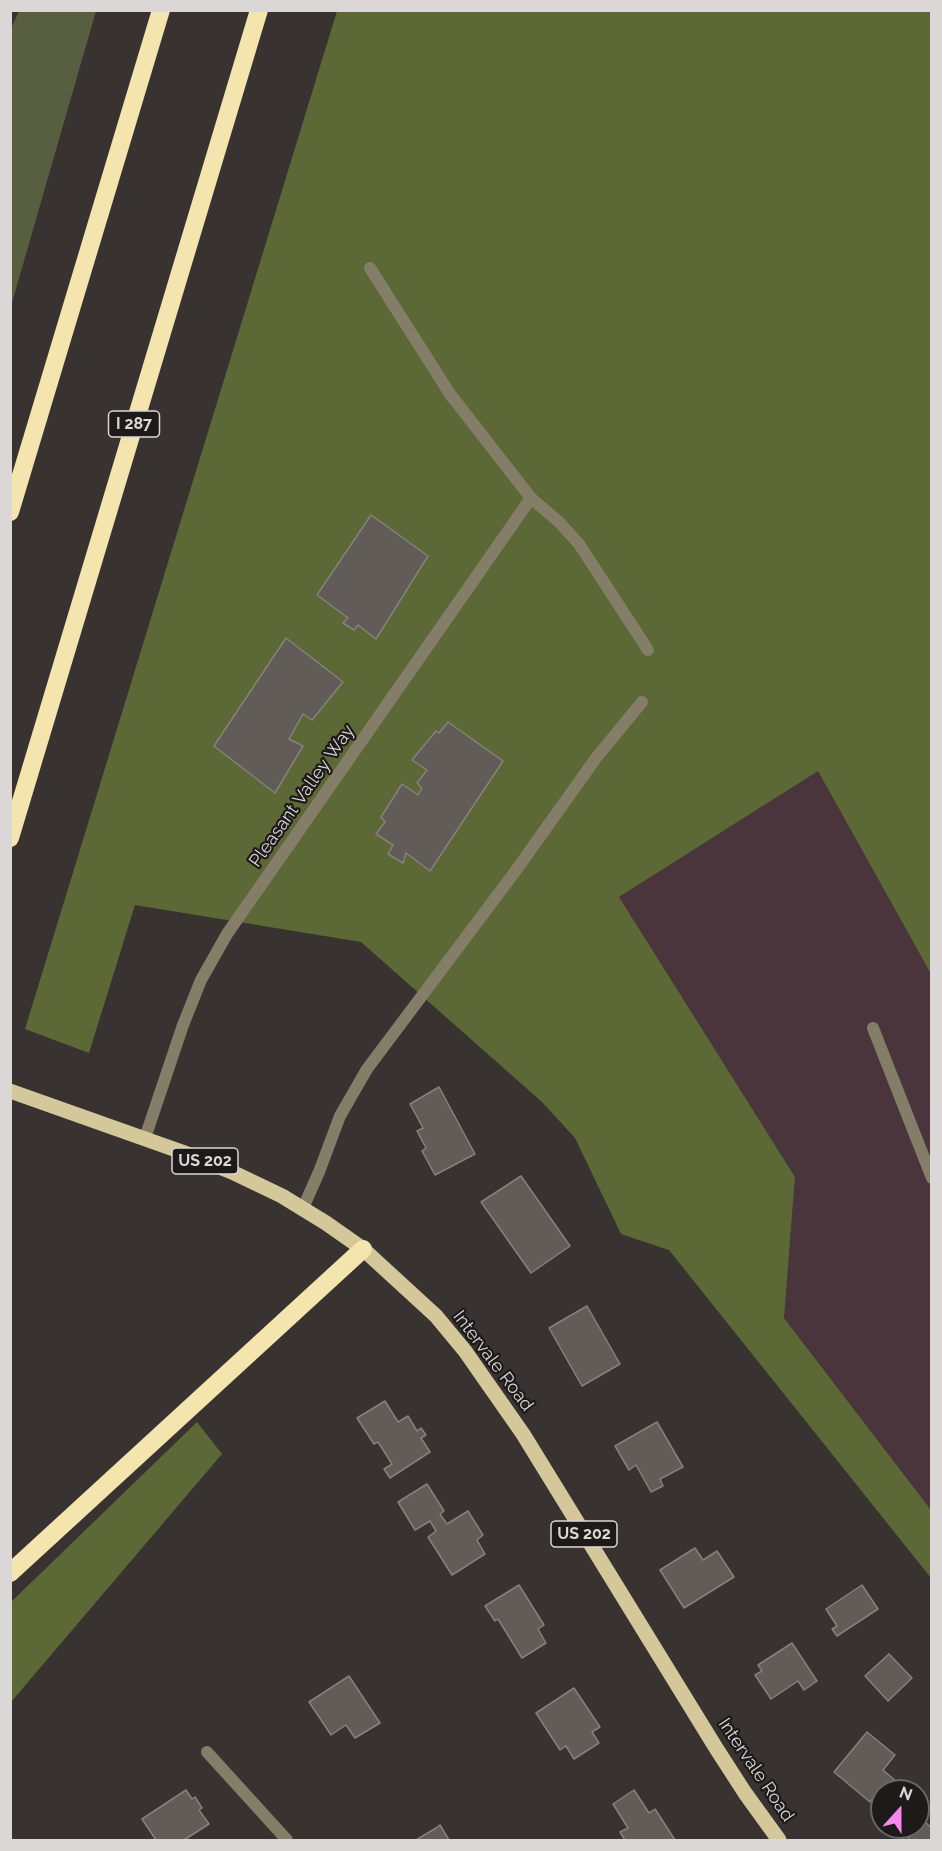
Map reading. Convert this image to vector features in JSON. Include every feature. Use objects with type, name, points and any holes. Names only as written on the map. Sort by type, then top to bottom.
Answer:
[{"type":"highway","points":[[10,512],[161,10]]},
{"type":"highway","name":"I 287","points":[[10,838],[259,10]]},
{"type":"highway","points":[[10,1574],[363,1249]]},
{"type":"main road","name":"Intervale Road","points":[[10,1091],[145,1138],[232,1172],[303,1208],[363,1249],[436,1316],[465,1351],[523,1434],[716,1748],[779,1840]]},
{"type":"street","points":[[370,268],[450,394],[531,498],[559,522],[579,544],[648,650]]},
{"type":"street","name":"Pleasant Valley Way","points":[[145,1138],[183,1025],[201,980],[227,934],[531,498]]},
{"type":"street","points":[[303,1208],[340,1116],[367,1069],[514,873],[596,758],[642,702]]},
{"type":"street","points":[[873,1028],[932,1178]]},
{"type":"street","points":[[207,1752],[287,1840]]},
{"type":"shaded area","points":[[818,771],[931,974],[931,1510],[784,1318],[795,1177],[619,897]]},
{"type":"green space","points":[[19,11],[96,11],[11,306],[10,31]]},
{"type":"green space","points":[[337,11],[931,11],[931,974],[818,771],[619,897],[795,1177],[784,1318],[931,1510],[931,1578],[669,1250],[621,1234],[575,1138],[542,1102],[361,942],[135,905],[89,1053],[25,1029]]},
{"type":"green space","points":[[197,1422],[222,1454],[11,1702],[11,1602]]},
{"type":"building","points":[[371,515],[428,556],[376,639],[358,625],[354,630],[343,623],[348,618],[317,595]]},
{"type":"building","points":[[286,638],[343,682],[312,720],[303,714],[289,739],[303,746],[275,793],[214,746]]},
{"type":"building","points":[[448,722],[503,761],[430,871],[406,853],[403,863],[388,854],[393,845],[376,834],[385,822],[381,817],[402,784],[418,795],[422,788],[417,783],[427,770],[412,760],[436,731],[439,733]]},
{"type":"building","points":[[439,1087],[475,1154],[435,1175],[422,1151],[426,1148],[417,1131],[423,1128],[410,1104]]},
{"type":"building","points":[[521,1176],[570,1246],[531,1273],[481,1202]]},
{"type":"building","points":[[587,1306],[620,1364],[582,1386],[549,1328]]},
{"type":"building","points":[[385,1401],[398,1422],[408,1416],[417,1431],[421,1428],[426,1435],[421,1438],[430,1452],[390,1478],[384,1469],[392,1464],[378,1442],[374,1444],[357,1418]]},
{"type":"building","points":[[657,1422],[683,1467],[660,1479],[663,1486],[651,1492],[636,1465],[629,1470],[615,1446]]},
{"type":"building","points":[[427,1484],[444,1511],[440,1514],[447,1524],[468,1511],[483,1535],[477,1540],[485,1554],[452,1575],[428,1537],[436,1531],[430,1521],[415,1530],[398,1502]]},
{"type":"building","points":[[695,1548],[703,1560],[717,1551],[734,1577],[684,1608],[660,1570]]},
{"type":"building","points":[[519,1585],[544,1625],[538,1629],[546,1643],[522,1658],[498,1619],[495,1621],[485,1606]]},
{"type":"building","points":[[862,1585],[878,1609],[837,1636],[832,1629],[837,1626],[826,1609]]},
{"type":"building","points":[[792,1643],[817,1681],[804,1690],[798,1681],[771,1699],[755,1675],[762,1671],[758,1665]]},
{"type":"building","points":[[889,1654],[912,1678],[888,1701],[865,1676]]},
{"type":"building","points":[[349,1676],[380,1723],[355,1738],[346,1725],[331,1735],[309,1702]]},
{"type":"building","points":[[574,1688],[600,1727],[592,1732],[599,1743],[574,1759],[566,1746],[560,1750],[536,1713]]},
{"type":"building","points":[[867,1732],[895,1755],[883,1770],[894,1779],[870,1779],[870,1802],[834,1772]]},
{"type":"building","points":[[186,1790],[192,1799],[195,1797],[202,1808],[199,1810],[209,1824],[184,1840],[156,1840],[142,1819]]},
{"type":"building","points":[[634,1790],[649,1813],[655,1809],[675,1840],[625,1840],[620,1832],[628,1828],[613,1804]]},
{"type":"building","points":[[440,1825],[449,1840],[416,1840],[436,1828]]},
{"type":"building","points":[[930,1826],[932,1828],[932,1840],[907,1840],[930,1839]]}]
